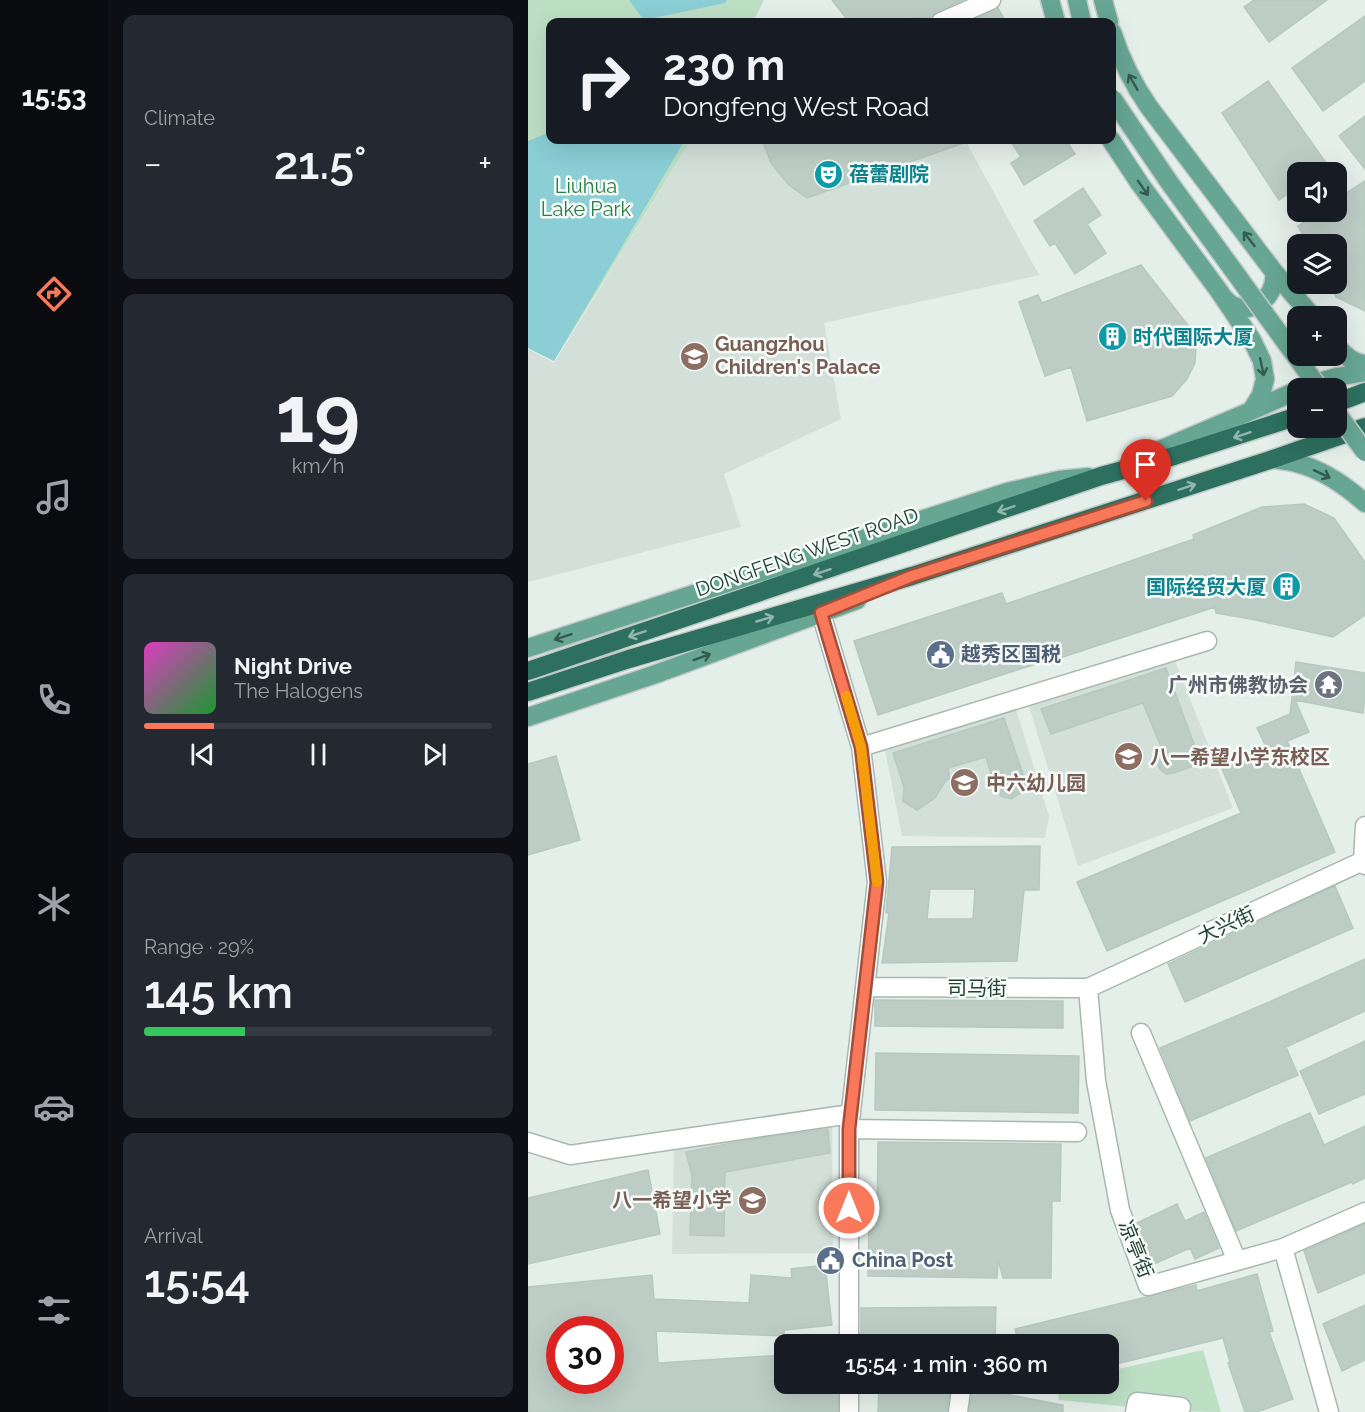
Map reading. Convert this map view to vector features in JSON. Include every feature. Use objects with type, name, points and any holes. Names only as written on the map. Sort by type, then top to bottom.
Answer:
[{"type":"highway","points":[[1347,399],[1365,392]]},
{"type":"highway","name":"DONGFENG WEST ROAD","points":[[528,671],[1101,476],[1287,420]]},
{"type":"highway","points":[[528,692],[639,656],[912,576],[1272,459],[1365,426]]},
{"type":"main road","points":[[1050,0],[1055,18]]},
{"type":"main road","points":[[1077,0],[1081,18]]},
{"type":"main road","points":[[1103,0],[1107,18]]},
{"type":"main road","points":[[1116,44],[1136,88],[1274,272],[1303,306]]},
{"type":"main road","points":[[1116,105],[1169,182],[1312,378]]},
{"type":"main road","points":[[1113,144],[1228,302],[1234,306],[1246,308],[1262,302],[1274,287],[1274,272]]},
{"type":"main road","points":[[1220,291],[1252,340],[1262,361],[1264,379],[1261,395],[1251,411]]},
{"type":"main road","points":[[1347,357],[1365,364]]},
{"type":"main road","points":[[1334,378],[1365,372]]},
{"type":"main road","points":[[1101,476],[1287,394]]},
{"type":"main road","points":[[1347,427],[1365,452]]},
{"type":"main road","points":[[1272,459],[1298,464],[1328,476],[1365,503]]},
{"type":"main road","name":"DONGFENG WEST ROAD","points":[[528,648],[1007,492],[1059,480],[1101,476]]},
{"type":"main road","points":[[528,717],[656,674],[821,613],[912,576]]},
{"type":"street","points":[[950,18],[991,0]]},
{"type":"street","points":[[821,613],[861,747],[877,882],[850,1122],[849,1334]]},
{"type":"street","points":[[861,747],[1207,641]]},
{"type":"street","points":[[1364,863],[1365,826]]},
{"type":"street","name":"大兴街","points":[[1088,988],[1364,863]]},
{"type":"street","name":"司马街","points":[[865,987],[1088,988]]},
{"type":"street","name":"凉亭街","points":[[1088,988],[1096,1082],[1120,1210],[1148,1286],[1283,1248],[1365,1212]]},
{"type":"street","points":[[1141,1033],[1237,1261]]},
{"type":"street","points":[[528,1142],[570,1155],[850,1122],[1077,1132]]},
{"type":"street","points":[[1283,1248],[1329,1412]]},
{"type":"street","points":[[849,1394],[849,1412]]},
{"type":"street","points":[[958,1412],[960,1394]]},
{"type":"street","points":[[1135,1412],[1137,1402],[1181,1407]]},
{"type":"shaded area","name":"Guangzhou Children's Palace","points":[[689,144],[967,144],[1039,275],[824,323],[841,419],[724,474],[741,527],[528,582],[528,349],[554,363]]},
{"type":"shaded area","name":"八一希望小学东校区","points":[[1174,658],[1233,808],[1078,866],[1029,706]]},
{"type":"shaded area","name":"中六幼儿园","points":[[1016,709],[1049,816],[1045,838],[902,836],[885,750]]},
{"type":"shaded area","name":"八一希望小学","points":[[832,1122],[833,1253],[672,1254],[674,1147]]},
{"type":"green space","name":"Liuhua Lake Park","points":[[528,0],[764,0],[755,18],[546,18],[546,144],[689,144],[554,361],[528,348]]},
{"type":"green space","points":[[1203,1350],[1221,1412],[1160,1410],[1059,1400],[1058,1394],[1119,1394],[1119,1369]]},
{"type":"water","points":[[629,0],[727,0],[725,3],[654,18],[642,18]]},
{"type":"water","name":"Liuhua Lake Park","points":[[546,134],[546,144],[683,144],[554,361],[528,348],[528,141]]},
{"type":"building","points":[[832,0],[963,0],[936,12],[931,17],[846,18]]},
{"type":"building","points":[[1254,0],[1327,0],[1269,42],[1244,7]]},
{"type":"building","points":[[998,8],[1004,18],[977,18]]},
{"type":"building","points":[[1365,16],[1365,81],[1323,111],[1292,68]]},
{"type":"building","points":[[1268,81],[1325,162],[1287,162],[1287,195],[1279,200],[1222,113]]},
{"type":"building","points":[[1365,116],[1365,169],[1339,136]]},
{"type":"building","name":"蓓蕾剧院","points":[[764,144],[961,144],[807,198],[789,185],[771,163]]},
{"type":"building","points":[[1013,144],[1069,144],[1075,154],[1024,185],[1011,163],[1021,157]]},
{"type":"building","points":[[1365,181],[1365,311],[1336,297],[1334,294],[1347,294],[1347,234],[1302,234],[1298,226],[1304,222],[1347,222],[1347,193]]},
{"type":"building","points":[[1083,188],[1101,215],[1087,224],[1106,253],[1075,274],[1055,243],[1050,246],[1034,221]]},
{"type":"building","name":"时代国际大厦","points":[[1141,265],[1191,329],[1196,345],[1195,363],[1187,379],[1172,396],[1087,421],[1071,367],[1045,376],[1019,302],[1038,295],[1042,303]]},
{"type":"building","points":[[1304,504],[1334,518],[1365,562],[1365,615],[1333,637],[1216,613],[1215,607],[878,715],[854,641],[1002,593],[1006,604],[1194,539],[1193,535],[1262,507]]},
{"type":"building","points":[[1296,662],[1365,673],[1363,713],[1295,700],[1309,732],[1287,741],[1335,852],[1107,951],[1077,882],[1241,813],[1222,769],[1267,749],[1257,728],[1290,714]]},
{"type":"building","points":[[1166,668],[1201,763],[1174,773],[1166,774],[1160,769],[1155,758],[1164,754],[1143,703],[1051,734],[1041,709]]},
{"type":"building","points":[[1004,718],[1025,780],[1022,792],[1011,799],[1001,796],[995,788],[986,757],[948,768],[950,779],[946,780],[935,798],[917,810],[903,801],[904,787],[893,753]]},
{"type":"building","points":[[556,756],[580,840],[528,855],[528,764]]},
{"type":"building","points":[[1040,846],[1039,890],[1024,890],[1017,961],[882,963],[889,913],[886,913],[892,847]],"holes":[[[930,889],[975,889],[973,919],[927,919]]]},
{"type":"building","points":[[1335,886],[1353,928],[1185,1002],[1168,964]]},
{"type":"building","points":[[1365,959],[1365,1011],[1286,1047],[1298,1075],[1190,1121],[1160,1048]]},
{"type":"building","points":[[875,1000],[1063,1001],[1063,1028],[875,1026]]},
{"type":"building","points":[[1365,1041],[1365,1094],[1319,1114],[1300,1071]]},
{"type":"building","points":[[876,1053],[1079,1056],[1078,1113],[875,1110]]},
{"type":"building","points":[[1310,1113],[1324,1145],[1365,1126],[1365,1178],[1236,1231],[1206,1158]]},
{"type":"building","points":[[828,1129],[830,1153],[725,1172],[724,1236],[690,1235],[692,1176],[686,1152],[747,1140]]},
{"type":"building","points":[[878,1142],[1061,1144],[1060,1201],[1052,1201],[1051,1278],[1003,1278],[999,1263],[997,1278],[868,1276],[869,1219],[877,1219]]},
{"type":"building","points":[[648,1170],[660,1234],[528,1264],[528,1198]]},
{"type":"building","points":[[1177,1204],[1185,1221],[1204,1212],[1219,1248],[1195,1259],[1190,1248],[1152,1265],[1137,1223]]},
{"type":"building","points":[[1365,1224],[1365,1273],[1318,1293],[1304,1251]]},
{"type":"building","points":[[825,1265],[832,1325],[784,1330],[784,1334],[774,1336],[656,1331],[658,1363],[774,1356],[774,1394],[838,1394],[838,1412],[528,1412],[528,1287],[652,1275],[654,1299],[749,1303],[751,1275],[792,1278],[791,1269]]},
{"type":"building","points":[[1257,1274],[1273,1331],[1269,1332],[1293,1399],[1257,1412],[1245,1412],[1228,1363],[1230,1362],[1223,1338],[1119,1363],[1119,1334],[1016,1334],[1015,1329],[1196,1285],[1197,1291]]},
{"type":"building","points":[[1365,1305],[1365,1360],[1342,1371],[1323,1324]]},
{"type":"building","points":[[996,1307],[995,1334],[861,1334],[861,1308]]},
{"type":"building","points":[[879,1394],[950,1394],[947,1412],[878,1412]]},
{"type":"building","points":[[972,1394],[1005,1394],[1063,1405],[1063,1412],[969,1412]]},
{"type":"slow traffic","points":[[846,696],[861,747],[877,882]]},
{"type":"place","name":"蓓蕾剧院","points":[[828,174]]},
{"type":"place","name":"时代国际大厦","points":[[1112,337]]},
{"type":"place","name":"Guangzhou Children's Palace","points":[[694,356]]},
{"type":"place","name":"国际经贸大厦","points":[[1287,587]]},
{"type":"place","name":"越秀区国税","points":[[940,654]]},
{"type":"place","name":"广州市佛教协会","points":[[1329,685]]},
{"type":"place","name":"八一希望小学东校区","points":[[1129,757]]},
{"type":"place","name":"中六幼儿园","points":[[965,783]]},
{"type":"place","name":"八一希望小学","points":[[753,1200]]},
{"type":"place","name":"China Post","points":[[831,1260]]},
{"type":"route","points":[[849,1208],[849,1129],[877,882],[861,747],[821,613],[912,576],[1146,501]]}]
